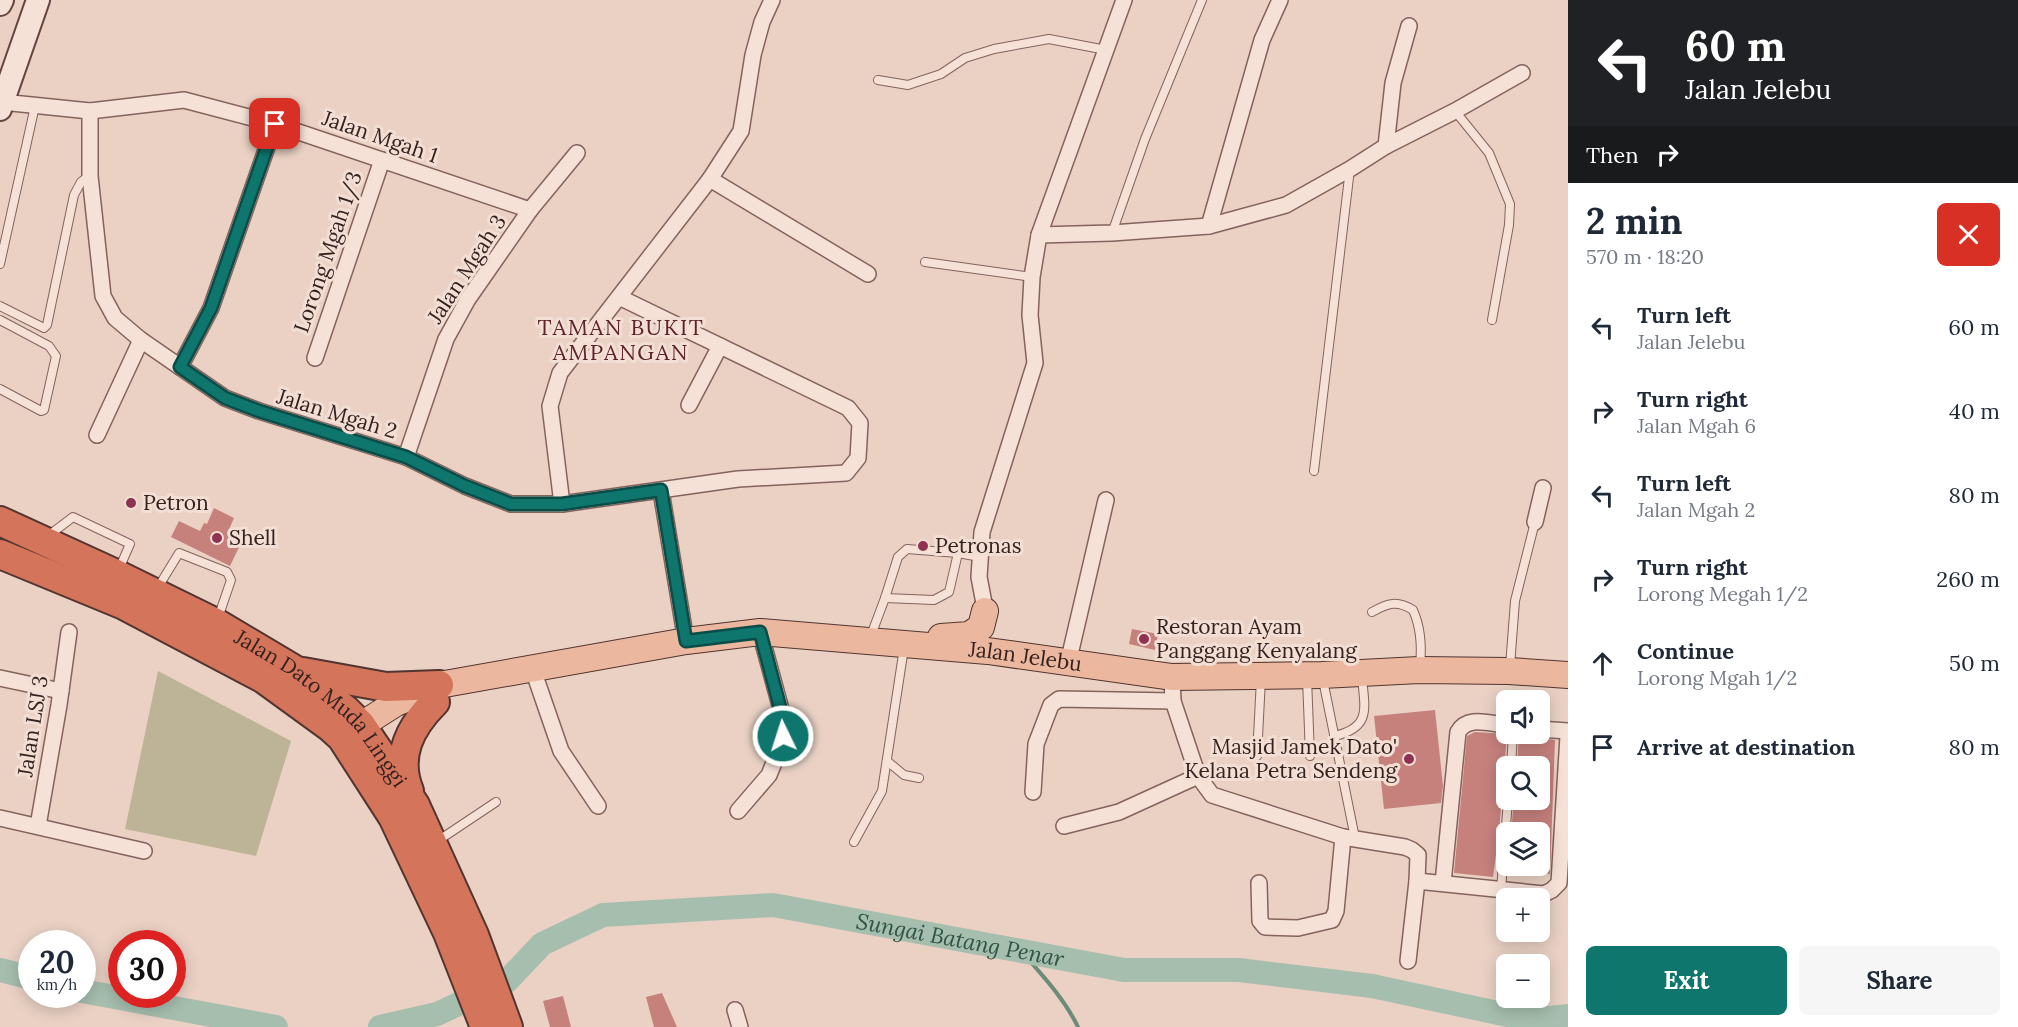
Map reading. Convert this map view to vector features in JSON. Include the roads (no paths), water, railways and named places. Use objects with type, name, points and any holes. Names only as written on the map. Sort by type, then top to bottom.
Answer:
[{"type":"highway","name":"Jalan Dato Muda Linggi","points":[[0,521],[216,623],[295,670],[346,710],[356,739],[393,817],[461,934],[508,1027]]},
{"type":"highway","name":"Jalan Dato Muda Linggi","points":[[0,554],[124,605],[264,679],[330,728],[356,739],[415,805],[432,844],[461,934],[485,1027]]},
{"type":"highway","points":[[295,670],[386,687],[437,693],[408,738],[404,761],[406,783],[415,805]]},
{"type":"main road","points":[[1,106],[38,0]]},
{"type":"main road","points":[[886,644],[969,635],[981,627],[985,611]]},
{"type":"main road","points":[[985,611],[1013,651],[1025,657]]},
{"type":"main road","name":"Jalan Jelebu","points":[[356,739],[396,702],[437,693],[486,676],[686,641],[760,632],[988,651],[1068,663],[1172,689],[1261,674],[1362,674],[1419,670],[1509,671],[1568,675]]},
{"type":"street","points":[[562,504],[550,406],[561,373],[728,154],[741,131],[753,55],[762,22],[772,0]]},
{"type":"street","points":[[988,651],[989,625],[979,577],[982,532],[1035,363],[1030,315],[1032,277],[1039,235],[1124,0]]},
{"type":"street","points":[[1209,226],[1262,40],[1280,0]]},
{"type":"street","points":[[1386,146],[1393,83],[1409,26]]},
{"type":"street","points":[[1039,235],[1112,233],[1209,226],[1286,205],[1386,146],[1522,73]]},
{"type":"street","name":"Jalan Mgah 1","points":[[1,106],[35,106],[90,111],[184,100],[275,124],[530,210]]},
{"type":"street","name":"Jalan Mgah 2","points":[[90,111],[90,176],[103,296],[115,318],[141,340],[225,398],[259,411],[406,457],[465,486],[511,504],[562,504],[738,479],[846,473],[858,458],[860,423],[848,408],[720,346]]},
{"type":"street","points":[[180,367],[208,316],[275,124]]},
{"type":"street","name":"Jalan Mgah 3","points":[[406,457],[446,339],[468,299],[530,210],[578,153]]},
{"type":"street","name":"Lorong Mgah 1/3","points":[[315,358],[382,160]]},
{"type":"street","points":[[710,179],[868,274]]},
{"type":"street","points":[[619,297],[720,346],[689,405]]},
{"type":"street","points":[[97,435],[141,340]]},
{"type":"street","points":[[1535,522],[1543,488]]},
{"type":"street","points":[[661,490],[686,641]]},
{"type":"street","points":[[1068,663],[1106,500]]},
{"type":"street","name":"Jalan LSJ 3","points":[[38,826],[69,632]]},
{"type":"street","points":[[738,811],[769,775],[780,748],[785,724],[760,632]]},
{"type":"street","points":[[532,667],[561,751],[598,806]]},
{"type":"street","points":[[0,678],[61,691]]},
{"type":"street","points":[[1033,792],[1036,744],[1051,705],[1059,699],[1172,689],[1198,776],[1212,795],[1349,837],[1412,849],[1418,855],[1408,961]]},
{"type":"street","points":[[1443,883],[1458,732],[1462,725],[1469,722],[1496,724]]},
{"type":"street","points":[[1550,731],[1568,734],[1559,882],[1550,891]]},
{"type":"street","points":[[1064,826],[1119,812],[1198,776]]},
{"type":"street","points":[[0,818],[144,851]]},
{"type":"street","points":[[1259,883],[1260,921],[1265,927],[1298,928],[1332,920],[1336,911],[1349,837]]},
{"type":"street","points":[[1417,881],[1496,889]]},
{"type":"street","points":[[735,1010],[740,1027]]},
{"type":"lane","points":[[1112,233],[1145,139],[1202,0]]},
{"type":"lane","points":[[878,80],[908,85],[941,74],[965,58],[994,49],[1050,39],[1106,50]]},
{"type":"lane","points":[[0,264],[35,106]]},
{"type":"lane","points":[[1455,111],[1489,153],[1510,204],[1509,225],[1492,320]]},
{"type":"lane","points":[[1314,471],[1350,169]]},
{"type":"lane","points":[[0,306],[44,328],[47,325],[74,195],[81,182],[90,176]]},
{"type":"lane","points":[[925,262],[1032,277]]},
{"type":"lane","points":[[0,320],[49,346],[56,356],[44,410],[41,411],[0,389]]},
{"type":"lane","points":[[1509,671],[1515,601],[1535,522]]},
{"type":"lane","points":[[854,842],[882,791],[887,761],[885,598],[898,557],[907,549],[980,557]]},
{"type":"lane","points":[[155,593],[179,553],[227,572],[231,580],[216,623]]},
{"type":"lane","points":[[885,598],[934,600],[949,592],[958,553]]},
{"type":"lane","points":[[1372,612],[1386,605],[1403,604],[1413,610],[1422,649],[1419,670]]},
{"type":"lane","points":[[1257,756],[1261,674]]},
{"type":"lane","points":[[1334,736],[1348,733],[1359,725],[1365,712],[1362,674]]},
{"type":"lane","points":[[1315,675],[1334,736],[1349,837]]},
{"type":"lane","points":[[1310,756],[1315,675]]},
{"type":"lane","points":[[887,761],[904,775],[919,778]]},
{"type":"lane","points":[[432,844],[496,802]]},
{"type":"lane","points":[[1501,888],[1507,810]]},
{"type":"waterway","name":"Sungai Batang Penar","points":[[380,1027],[437,1014],[507,981],[542,944],[603,915],[773,905],[1124,970],[1239,970],[1372,986],[1531,1020],[1568,1016]]},
{"type":"waterway","points":[[1021,951],[1045,978],[1078,1027]]},
{"type":"waterway","name":"Sungai Batang Penar","points":[[0,970],[18,974]]},
{"type":"waterway","name":"Sungai Batang Penar","points":[[96,994],[276,1027]]},
{"type":"place","name":"Petron","points":[[131,503]]},
{"type":"place","name":"Shell","points":[[217,538]]},
{"type":"place","name":"Petronas","points":[[923,546]]},
{"type":"place","name":"Restoran Ayam Panggang Kenyalang","points":[[1144,639]]},
{"type":"place","name":"Masjid Jamek Dato' Kelana Petra Sendeng","points":[[1409,759]]},
{"type":"district","name":"TAMAN BUKIT AMPANGAN","points":[[621,340]]}]
